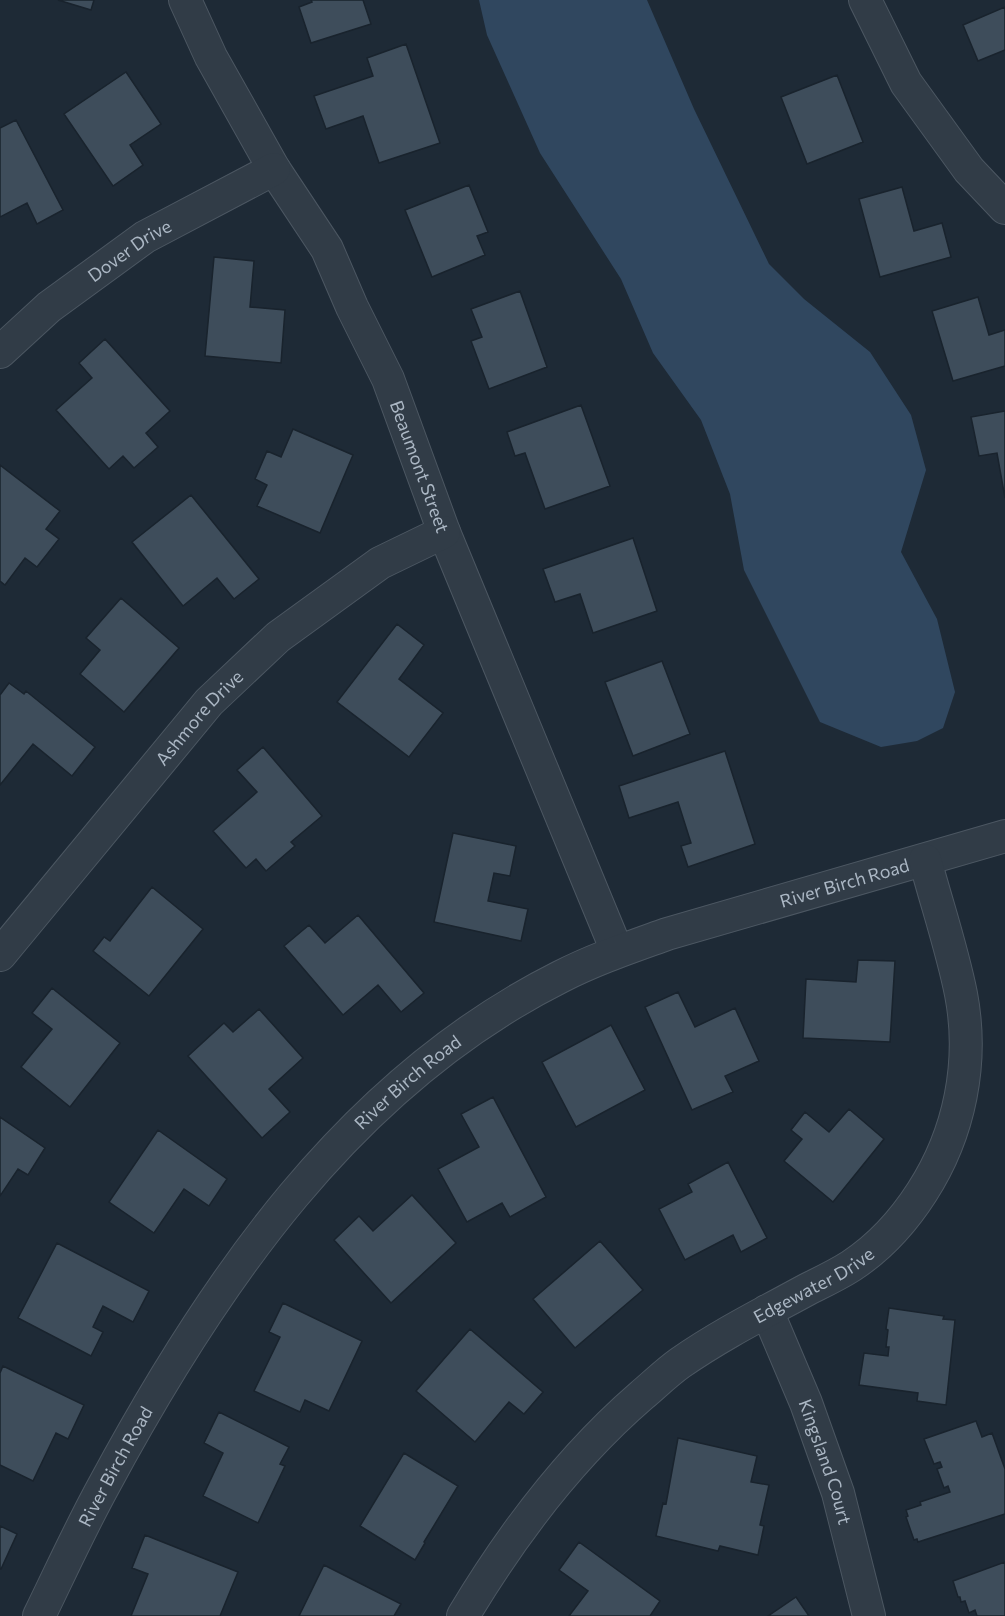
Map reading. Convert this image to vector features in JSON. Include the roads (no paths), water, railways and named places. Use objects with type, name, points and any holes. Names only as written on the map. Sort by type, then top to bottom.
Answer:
[{"type":"street","name":"Beaumont Street","points":[[184,0],[211,57],[274,170],[327,249],[352,307],[388,379],[444,532],[617,951]]},
{"type":"street","points":[[865,0],[906,83],[969,170],[1005,208]]},
{"type":"street","name":"Dover Drive","points":[[0,352],[49,307],[145,237],[274,170]]},
{"type":"street","name":"Ashmore Drive","points":[[0,955],[208,702],[287,630],[380,563],[444,532]]},
{"type":"street","name":"River Birch Road","points":[[39,1616],[102,1489],[171,1369],[262,1233],[322,1160],[388,1095],[445,1048],[507,1006],[561,976],[617,951],[667,934],[1005,836]]},
{"type":"street","name":"Edgewater Drive","points":[[463,1616],[493,1566],[533,1510],[577,1458],[609,1425],[677,1365],[730,1331],[851,1265],[882,1240],[909,1211],[935,1172],[953,1130],[964,1086],[966,1040],[961,994],[925,861]]},
{"type":"street","name":"Kingsland Court","points":[[767,1311],[806,1403],[838,1493],[869,1616]]},
{"type":"water","points":[[479,0],[647,0],[694,109],[769,264],[804,299],[870,352],[911,415],[926,470],[901,552],[937,619],[955,692],[943,728],[917,741],[881,747],[820,722],[744,570],[730,494],[701,420],[653,353],[621,279],[540,153],[487,35]]}]
